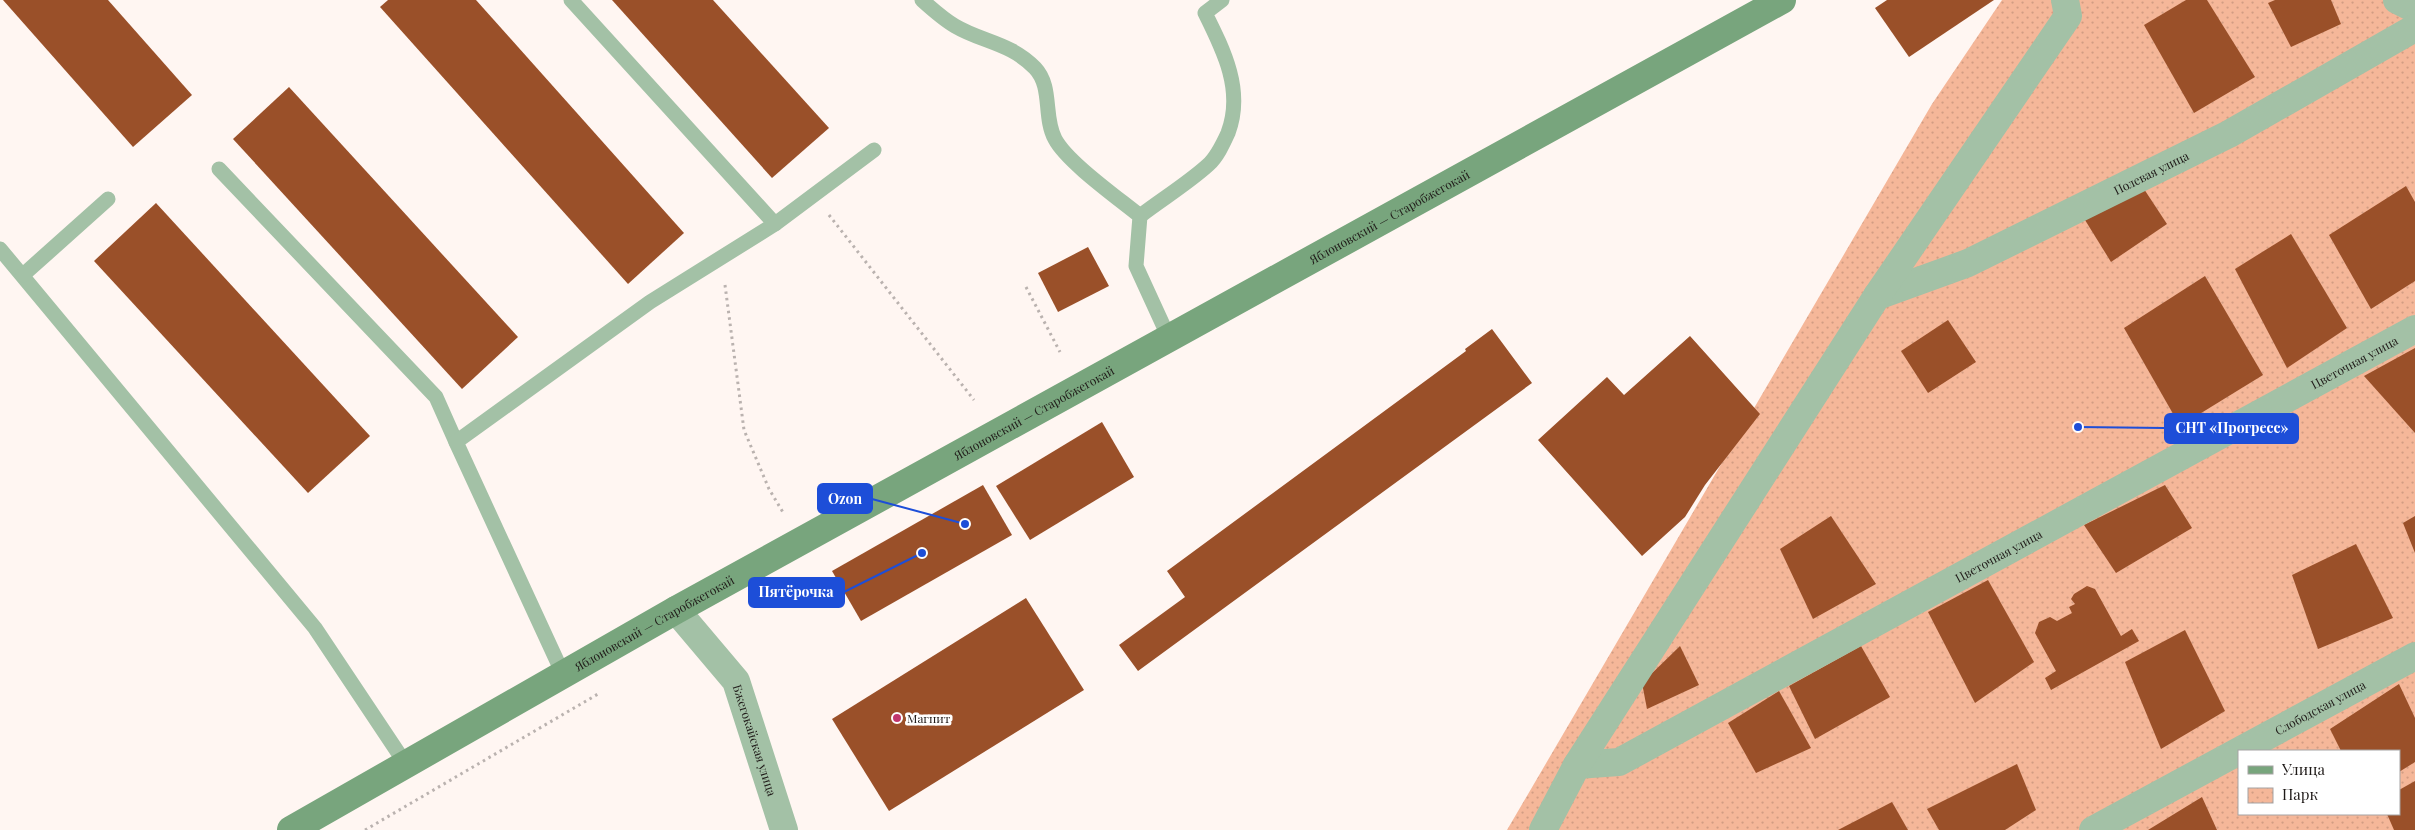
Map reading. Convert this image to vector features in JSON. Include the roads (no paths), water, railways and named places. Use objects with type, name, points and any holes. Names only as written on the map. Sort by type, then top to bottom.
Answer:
[{"type":"street","name":"Яблоновский — Старобжегокай","points":[[291,830],[405,763],[676,610],[1782,0]]},
{"type":"street","points":[[1543,830],[1577,765],[1877,296],[2068,16],[2065,0]]},
{"type":"street","points":[[2397,0],[2415,9]]},
{"type":"street","name":"Полевая улица","points":[[1877,296],[1968,263],[2229,134],[2415,28]]},
{"type":"street","name":"Цветочная улица","points":[[1577,765],[1619,762],[2415,329]]},
{"type":"street","name":"Бжегокайская улица","points":[[676,610],[736,681],[784,830]]},
{"type":"street","name":"Слободская улица","points":[[2241,750],[2415,656]]},
{"type":"street","name":"Слободская улица","points":[[2093,830],[2238,752]]},
{"type":"lane","points":[[571,0],[775,224]]},
{"type":"lane","points":[[922,0],[955,26],[1008,48],[1034,67],[1042,76],[1048,118],[1055,139],[1069,156],[1140,216]]},
{"type":"lane","points":[[1169,338],[1136,266],[1140,216],[1208,165],[1223,145],[1234,118],[1235,96],[1225,54],[1204,13],[1222,0]]},
{"type":"lane","points":[[456,442],[650,302],[775,224],[874,150]]},
{"type":"lane","points":[[219,169],[436,397],[563,674]]},
{"type":"lane","points":[[23,275],[108,199]]},
{"type":"lane","points":[[0,249],[315,628],[405,763]]},
{"type":"place","name":"СНТ «Прогресс»","points":[[2078,427]]},
{"type":"place","name":"Ozon","points":[[965,524]]},
{"type":"place","name":"Пятёрочка","points":[[922,553]]},
{"type":"place","name":"Магнит","points":[[897,718]]}]
